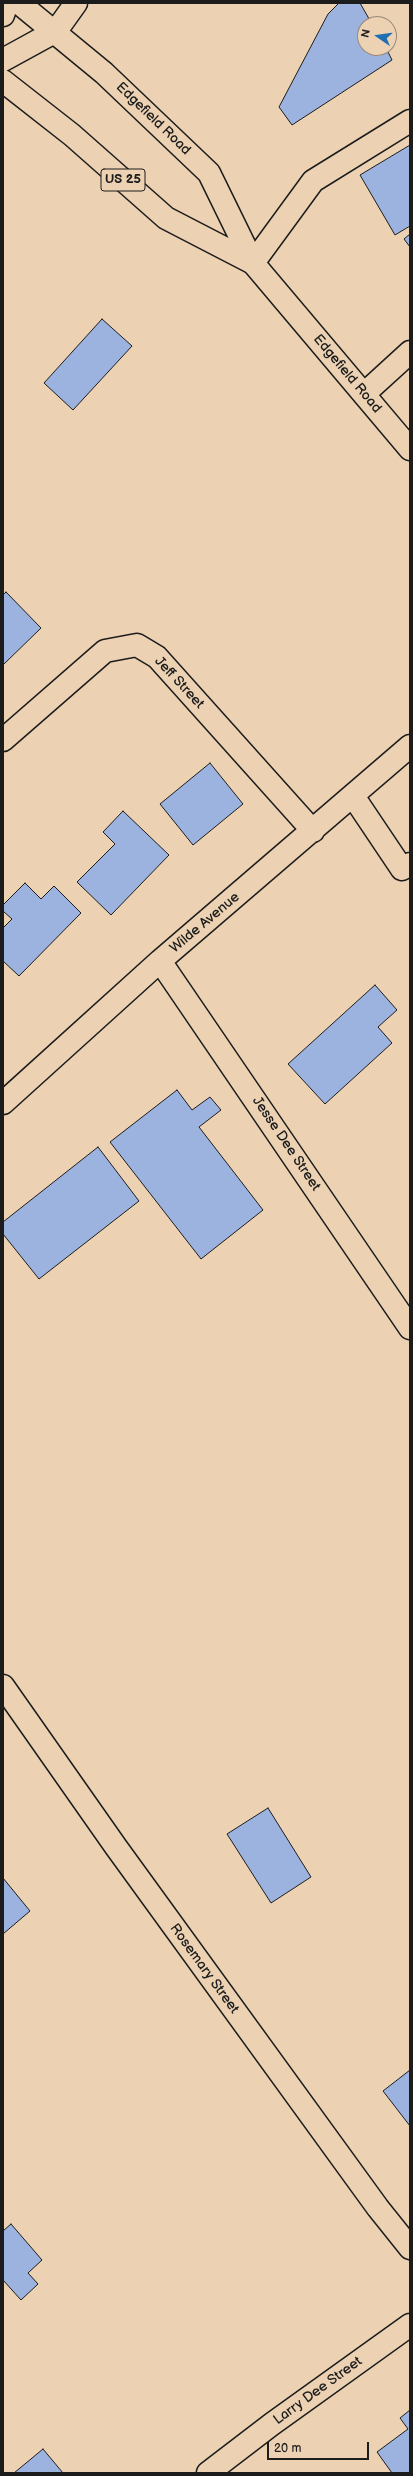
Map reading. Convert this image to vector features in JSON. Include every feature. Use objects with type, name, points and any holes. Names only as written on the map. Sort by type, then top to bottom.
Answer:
[{"type":"street","points":[[3,15],[7,3]]},
{"type":"street","name":"Edgefield Road","points":[[19,3],[56,31],[104,73],[209,173],[253,263],[410,449]]},
{"type":"street","points":[[3,60],[56,31],[76,3]]},
{"type":"street","name":"Edgefield Road","points":[[3,81],[72,135],[166,218],[253,263]]},
{"type":"street","points":[[253,263],[313,181],[410,121]]},
{"type":"street","points":[[364,394],[410,352]]},
{"type":"street","name":"Jeff Street","points":[[3,740],[105,651],[137,645],[156,657],[313,831]]},
{"type":"street","name":"Wilde Avenue","points":[[3,1103],[160,961],[410,746]]},
{"type":"street","points":[[353,796],[402,869],[410,864]]},
{"type":"street","name":"Jesse Dee Street","points":[[160,961],[410,1328]]},
{"type":"street","name":"Rosemary Street","points":[[3,1686],[125,1860],[373,2201],[410,2248]]},
{"type":"street","name":"Larry Dee Street","points":[[208,2473],[272,2424],[410,2325]]},
{"type":"building","points":[[339,3],[360,3],[367,16],[357,16],[357,56],[390,56],[392,60],[292,125],[279,107],[328,14]]},
{"type":"building","points":[[410,145],[410,226],[395,235],[360,175]]},
{"type":"building","points":[[410,234],[410,247],[404,239]]},
{"type":"building","points":[[102,319],[132,346],[73,410],[44,383]]},
{"type":"building","points":[[6,592],[41,628],[3,665],[3,595]]},
{"type":"building","points":[[210,763],[243,804],[193,845],[160,804]]},
{"type":"building","points":[[123,811],[169,855],[111,915],[77,882],[115,844],[103,832]]},
{"type":"building","points":[[25,883],[41,899],[54,886],[81,913],[19,976],[3,961],[3,928],[12,919],[3,911],[3,905]]},
{"type":"building","points":[[375,985],[397,1010],[378,1027],[392,1043],[325,1104],[288,1064]]},
{"type":"building","points":[[177,1090],[192,1110],[210,1097],[221,1110],[199,1127],[263,1210],[201,1259],[110,1142]]},
{"type":"building","points":[[98,1147],[139,1201],[39,1279],[3,1234],[3,1222]]},
{"type":"building","points":[[268,1808],[311,1877],[271,1903],[227,1834]]},
{"type":"building","points":[[3,1878],[30,1911],[3,1934]]},
{"type":"building","points":[[410,2070],[410,2126],[383,2091]]},
{"type":"building","points":[[11,2224],[42,2260],[28,2273],[38,2284],[21,2300],[3,2280],[3,2231]]},
{"type":"building","points":[[410,2410],[410,2473],[392,2473],[377,2452],[408,2429],[400,2418]]},
{"type":"building","points":[[43,2449],[63,2473],[14,2473]]}]
